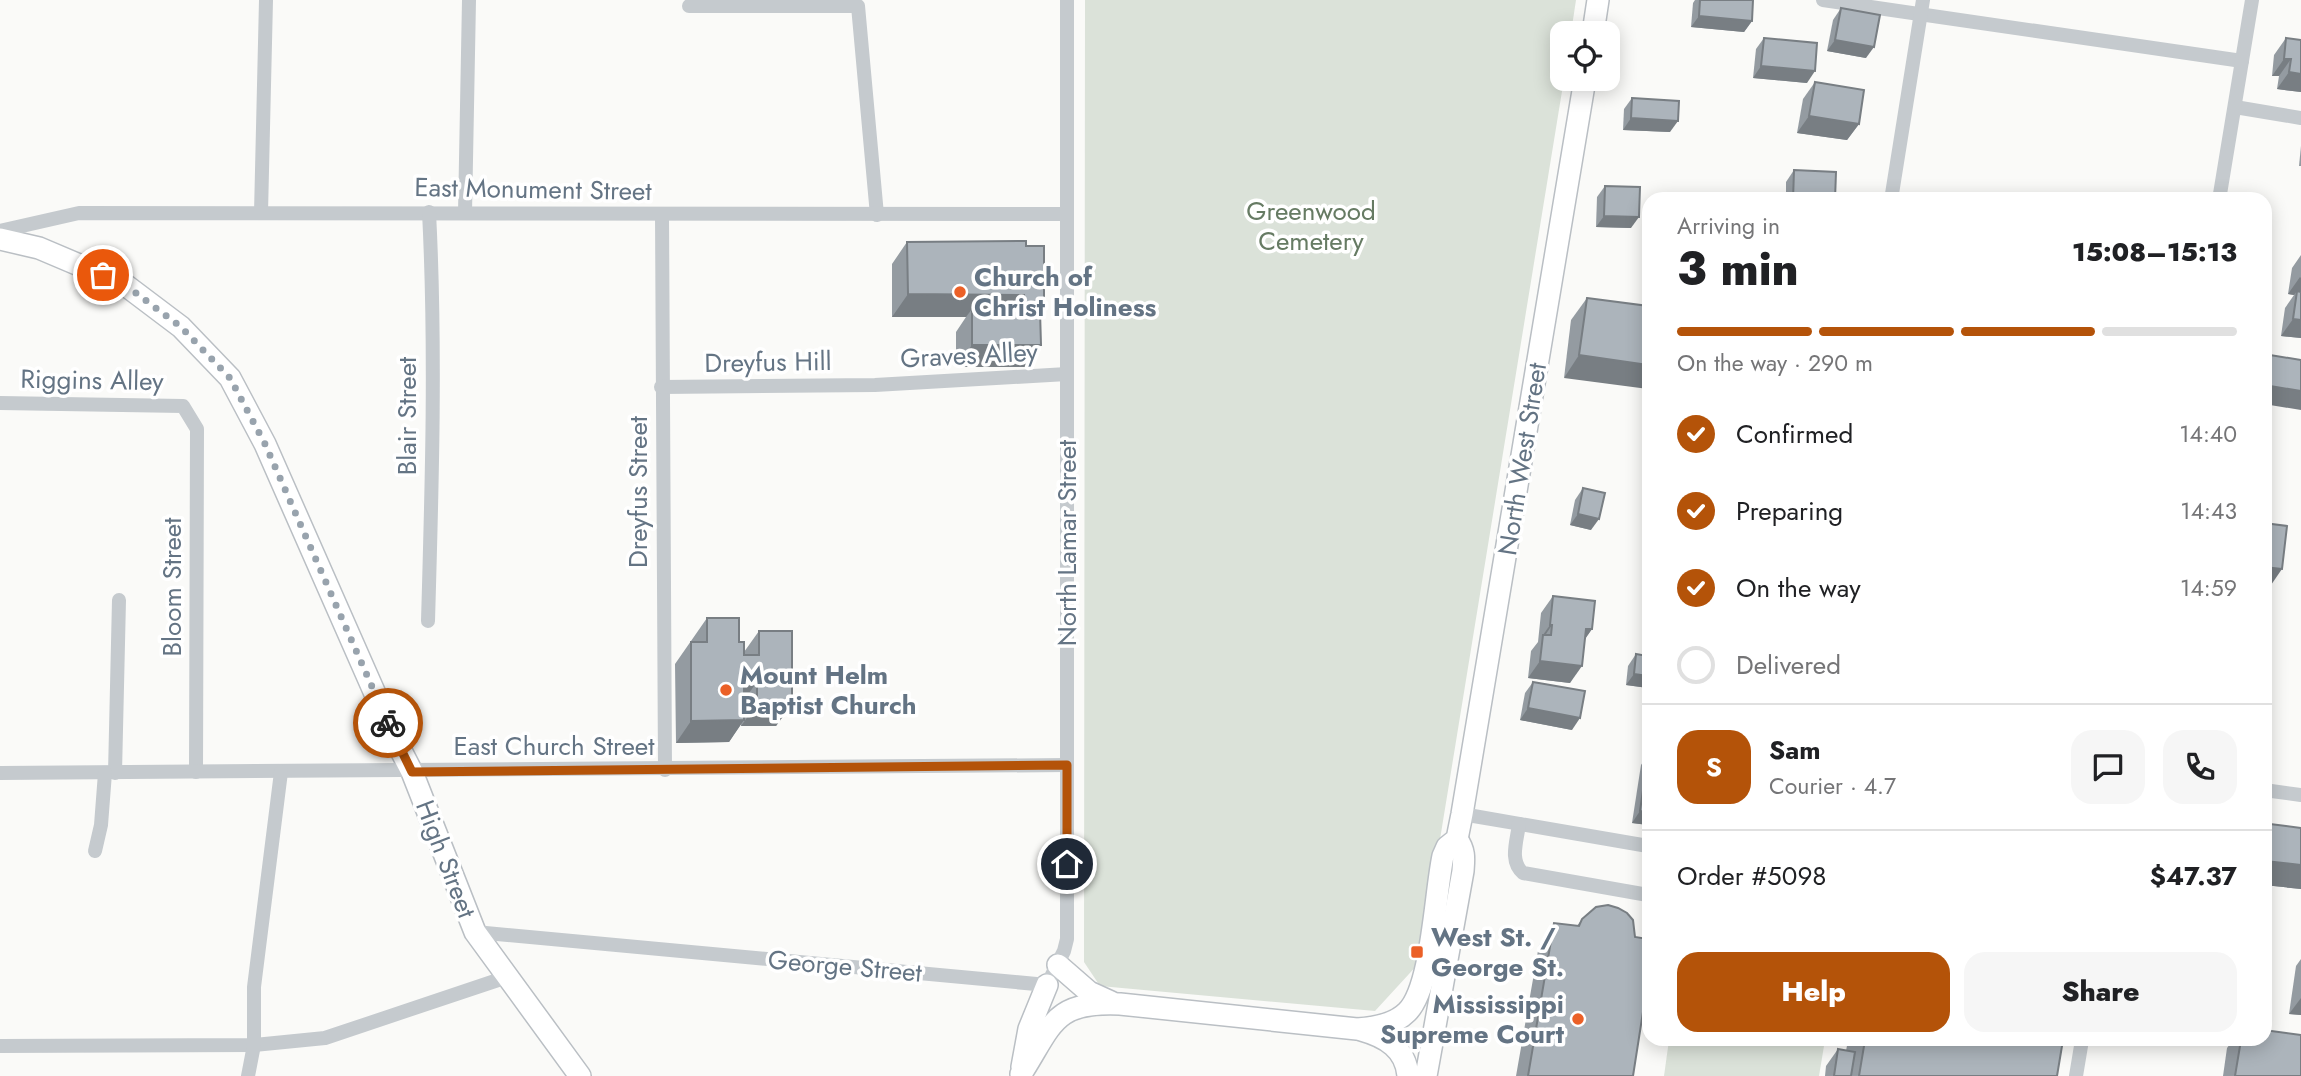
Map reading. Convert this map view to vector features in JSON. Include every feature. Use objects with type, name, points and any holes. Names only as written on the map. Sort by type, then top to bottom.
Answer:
[{"type":"street","points":[[261,213],[266,0]]},
{"type":"street","points":[[466,213],[469,0]]},
{"type":"street","name":"North Lamar Street","points":[[1020,1075],[1029,1029],[1067,939],[1067,0]]},
{"type":"street","points":[[1595,21],[1598,0]]},
{"type":"street","points":[[1823,0],[1922,7],[2242,61]]},
{"type":"street","points":[[2220,192],[2252,0]]},
{"type":"street","points":[[688,6],[856,3],[877,215]]},
{"type":"street","points":[[1892,192],[1922,7]]},
{"type":"street","name":"North West Street","points":[[1357,1029],[1371,1029],[1397,1020],[1416,1001],[1424,979],[1443,856],[1457,839],[1462,814],[1583,91]]},
{"type":"street","points":[[2235,107],[2301,118]]},
{"type":"street","name":"Blair Street","points":[[428,621],[432,316],[429,212]]},
{"type":"street","name":"East Monument Street","points":[[0,231],[79,213],[1067,214]]},
{"type":"street","name":"Dreyfus Street","points":[[662,214],[665,770]]},
{"type":"street","name":"High Street","points":[[0,239],[39,248],[124,284],[181,327],[230,378],[265,444],[412,772],[475,932],[580,1076]]},
{"type":"street","name":"Graves Alley","points":[[875,385],[1067,374]]},
{"type":"street","name":"Dreyfus Hill","points":[[662,387],[875,385]]},
{"type":"street","name":"Riggins Alley","points":[[0,403],[183,406]]},
{"type":"street","name":"Bloom Street","points":[[183,406],[197,429],[196,772]]},
{"type":"street","points":[[95,850],[110,772],[119,600]]},
{"type":"street","name":"East Church Street","points":[[0,774],[1067,765]]},
{"type":"street","points":[[248,1076],[254,1045],[254,988],[281,772]]},
{"type":"street","points":[[2272,791],[2301,796]]},
{"type":"street","points":[[1462,814],[1642,845]]},
{"type":"street","points":[[1519,824],[1515,857],[1516,867],[1523,873],[1642,894]]},
{"type":"street","name":"North West Street","points":[[1426,1076],[1463,871],[1463,848],[1457,839]]},
{"type":"street","name":"George Street","points":[[475,932],[1047,985]]},
{"type":"street","points":[[1058,965],[1088,992],[1120,1004]]},
{"type":"street","points":[[0,1046],[254,1045],[325,1038],[507,977]]},
{"type":"street","points":[[1020,1075],[1050,1028],[1068,1010],[1083,1005],[1120,1004],[1357,1029],[1374,1034],[1396,1046],[1403,1055],[1408,1076]]},
{"type":"street","points":[[2076,1076],[2081,1046]]},
{"type":"green space","name":"Greenwood Cemetery","points":[[1085,0],[1576,0],[1573,21],[1550,21],[1550,91],[1562,91],[1420,962],[1375,1011],[1100,986],[1084,962]]},
{"type":"green space","points":[[1668,1046],[1824,1046],[1819,1076],[1664,1076]]},
{"type":"building","points":[[1700,0],[1753,0],[1752,21],[1699,16]]},
{"type":"building","points":[[1841,8],[1880,15],[1874,47],[1835,40]]},
{"type":"building","points":[[1764,38],[1817,43],[1815,71],[1761,66]]},
{"type":"building","points":[[2286,38],[2301,40],[2301,74],[2289,72],[2291,59],[2284,59]]},
{"type":"building","points":[[1815,82],[1864,90],[1859,124],[1809,116]]},
{"type":"building","points":[[1632,98],[1679,101],[1678,121],[1631,118]]},
{"type":"building","points":[[1794,170],[1836,172],[1835,192],[1793,192]]},
{"type":"building","points":[[1605,186],[1640,187],[1639,217],[1604,216]]},
{"type":"building","points":[[1026,241],[1026,246],[1044,246],[1041,345],[972,345],[972,309],[1020,309],[1020,297],[1024,295],[908,294],[907,242]]},
{"type":"building","points":[[2297,291],[2301,292],[2301,320],[2293,319]]},
{"type":"building","points":[[1587,298],[1642,305],[1642,364],[1579,355]]},
{"type":"building","points":[[2272,355],[2301,360],[2301,391],[2272,386]]},
{"type":"building","points":[[1583,488],[1605,493],[1599,519],[1578,514]]},
{"type":"building","points":[[2272,524],[2287,526],[2282,569],[2272,568]]},
{"type":"building","points":[[1553,596],[1595,601],[1592,629],[1586,629],[1582,666],[1540,661],[1543,635],[1551,635]]},
{"type":"building","points":[[707,618],[739,618],[739,642],[744,642],[744,655],[759,655],[759,631],[792,631],[792,704],[757,704],[757,682],[744,682],[744,720],[691,721],[691,642],[707,642]]},
{"type":"building","points":[[1636,654],[1642,655],[1642,675],[1634,674]]},
{"type":"building","points":[[1533,682],[1585,691],[1580,718],[1528,708]]},
{"type":"building","points":[[2272,824],[2301,828],[2301,865],[2272,862]]},
{"type":"building","name":"Mississippi Supreme Court","points":[[1608,905],[1627,913],[1633,920],[1635,937],[1642,938],[1642,1018],[1633,1076],[1528,1076],[1554,923],[1579,926],[1582,919],[1596,907]]},
{"type":"building","points":[[2272,1031],[2301,1035],[2301,1076],[2235,1076],[2240,1046],[2272,1046]]},
{"type":"building","points":[[1864,1046],[2062,1046],[2057,1076],[1859,1076]]},
{"type":"building","points":[[1838,1049],[1855,1052],[1851,1076],[1834,1076]]},
{"type":"way so far","points":[[103,275],[124,284],[181,327],[230,378],[265,444],[388,723]]},
{"type":"place","name":"Church of Christ Holiness","points":[[960,292]]},
{"type":"place","name":"Mount Helm Baptist Church","points":[[726,690]]},
{"type":"place","name":"West St. / George St.","points":[[1417,952]]},
{"type":"place","name":"Mississippi Supreme Court","points":[[1578,1019]]},
{"type":"route","points":[[388,723],[412,772],[1067,765],[1067,864]]}]
